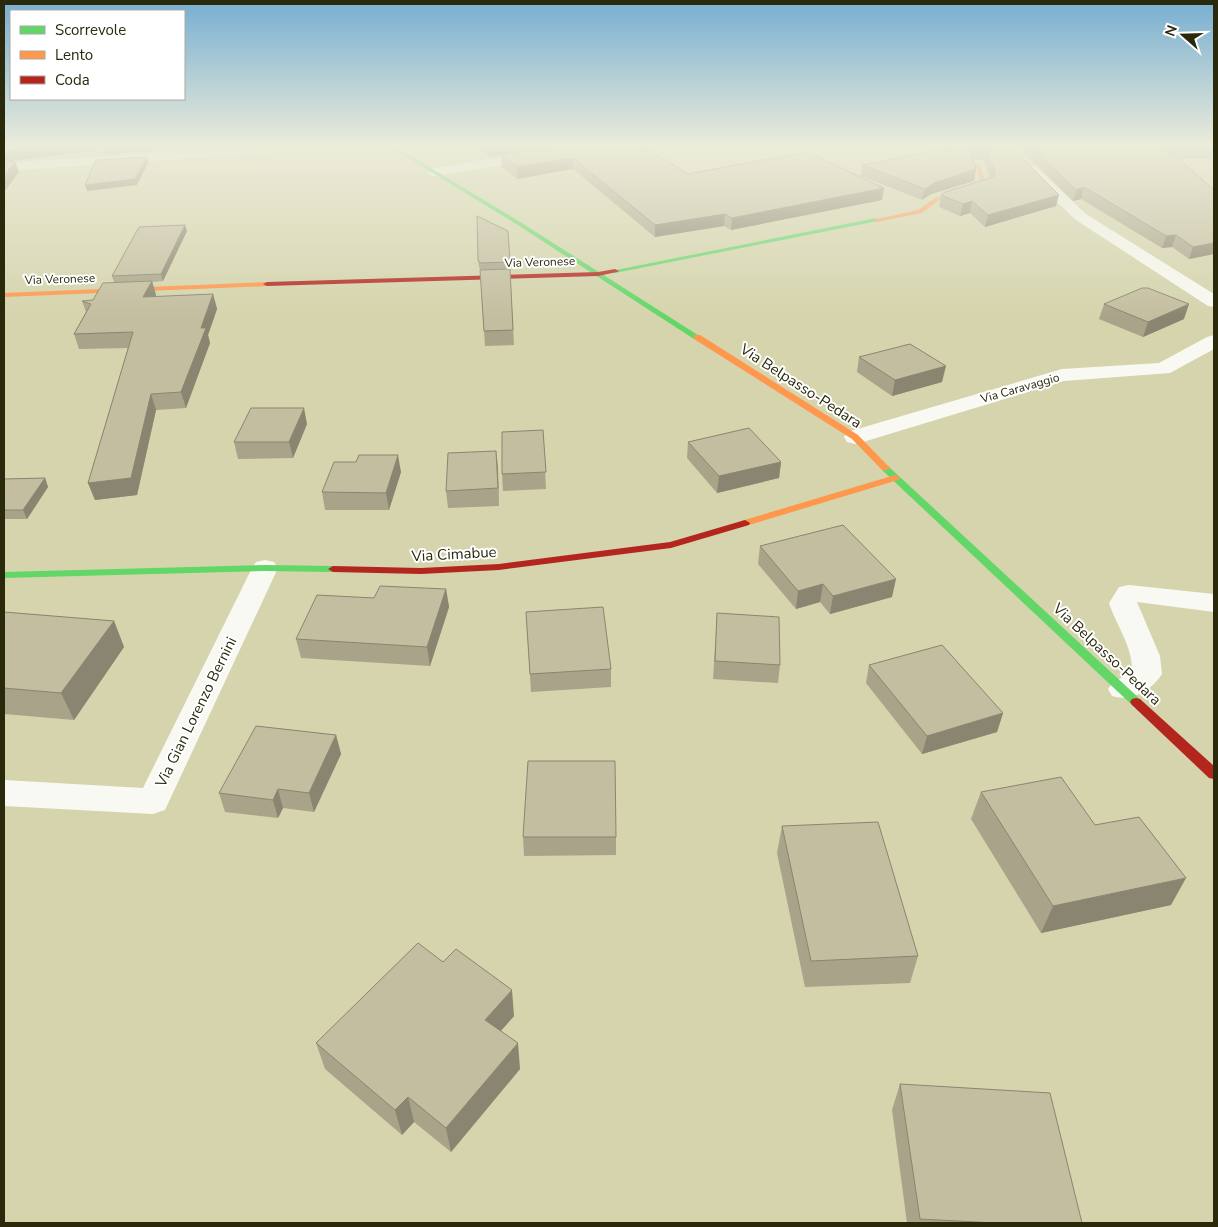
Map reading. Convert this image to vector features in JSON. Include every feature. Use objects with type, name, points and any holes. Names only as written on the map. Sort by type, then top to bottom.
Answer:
[{"type":"street","name":"Via Belpasso-Pedara","points":[[483,202],[855,437],[895,478],[1214,774]]},
{"type":"street","name":"Via Veronese","points":[[4,295],[598,274],[920,212],[933,202]]},
{"type":"street","points":[[1062,202],[1081,217],[1214,302]]},
{"type":"street","name":"Via Caravaggio","points":[[855,437],[1062,376],[1162,369],[1214,341]]},
{"type":"street","name":"Via Cimabue","points":[[4,575],[265,568],[430,571],[548,562],[662,546],[895,478]]},
{"type":"street","name":"Via Gian Lorenzo Bernini","points":[[4,792],[153,801],[265,568]]},
{"type":"street","points":[[1123,689],[1137,683],[1147,674],[1148,665],[1127,617],[1123,603],[1129,593],[1214,603]]},
{"type":"building","points":[[627,202],[812,202],[732,218],[725,214],[655,225]]},
{"type":"building","points":[[973,202],[1033,202],[988,215]]},
{"type":"building","points":[[1110,202],[1214,202],[1214,243],[1193,247],[1176,235],[1166,236]]},
{"type":"building","points":[[477,216],[508,231],[510,262],[480,263],[478,260]]},
{"type":"building","points":[[185,225],[161,274],[112,276],[139,227]]},
{"type":"building","points":[[510,269],[513,330],[484,331],[480,270]]},
{"type":"building","points":[[152,281],[143,297],[213,294],[201,328],[206,328],[181,392],[151,394],[131,478],[88,483],[133,332],[74,334],[91,304],[82,301],[93,300],[103,283]]},
{"type":"building","points":[[1142,288],[1148,288],[1189,304],[1148,322],[1104,304]]},
{"type":"building","points":[[910,344],[946,366],[895,380],[859,357]]},
{"type":"building","points":[[251,408],[304,408],[289,442],[234,442]]},
{"type":"building","points":[[749,428],[781,462],[719,476],[688,442]]},
{"type":"building","points":[[543,430],[546,472],[502,474],[502,432]]},
{"type":"building","points":[[496,451],[498,488],[446,491],[448,453]]},
{"type":"building","points":[[359,455],[398,455],[386,493],[322,492],[334,462],[356,462]]},
{"type":"building","points":[[45,478],[23,510],[4,510],[4,479]]},
{"type":"building","points":[[843,525],[896,579],[833,596],[823,584],[798,591],[760,546]]},
{"type":"building","points":[[380,586],[446,589],[427,647],[296,639],[317,595],[374,598]]},
{"type":"building","points":[[603,607],[611,669],[530,674],[526,612]]},
{"type":"building","points":[[4,612],[114,621],[61,693],[4,688]]},
{"type":"building","points":[[717,613],[779,617],[780,665],[715,661]]},
{"type":"building","points":[[942,645],[1003,713],[927,736],[869,665]]},
{"type":"building","points":[[256,726],[336,735],[309,793],[278,789],[273,800],[219,793]]},
{"type":"building","points":[[528,761],[615,761],[616,837],[523,837]]},
{"type":"building","points":[[1061,777],[1095,825],[1139,817],[1186,878],[1053,906],[981,792]]},
{"type":"building","points":[[878,822],[918,956],[811,961],[782,826]]},
{"type":"building","points":[[418,943],[443,962],[456,949],[512,990],[485,1020],[518,1043],[446,1128],[408,1097],[395,1110],[316,1043]]},
{"type":"building","points":[[900,1084],[1050,1093],[1082,1223],[996,1223],[920,1219]]},
{"type":"traffic: fast","points":[[484,202],[697,337]]},
{"type":"traffic: fast","points":[[615,271],[876,220]]},
{"type":"traffic: fast","points":[[885,468],[1136,702]]},
{"type":"traffic: fast","points":[[4,575],[265,568],[333,569]]},
{"type":"traffic: slow","points":[[876,220],[920,212],[933,202]]},
{"type":"traffic: slow","points":[[4,295],[267,284]]},
{"type":"traffic: slow","points":[[697,337],[855,437],[885,468]]},
{"type":"traffic: slow","points":[[745,523],[895,478]]},
{"type":"traffic: jam","points":[[267,284],[598,274],[615,271]]},
{"type":"traffic: jam","points":[[333,569],[421,571],[499,567],[671,545],[745,523]]},
{"type":"traffic: jam","points":[[1136,702],[1214,774]]}]
